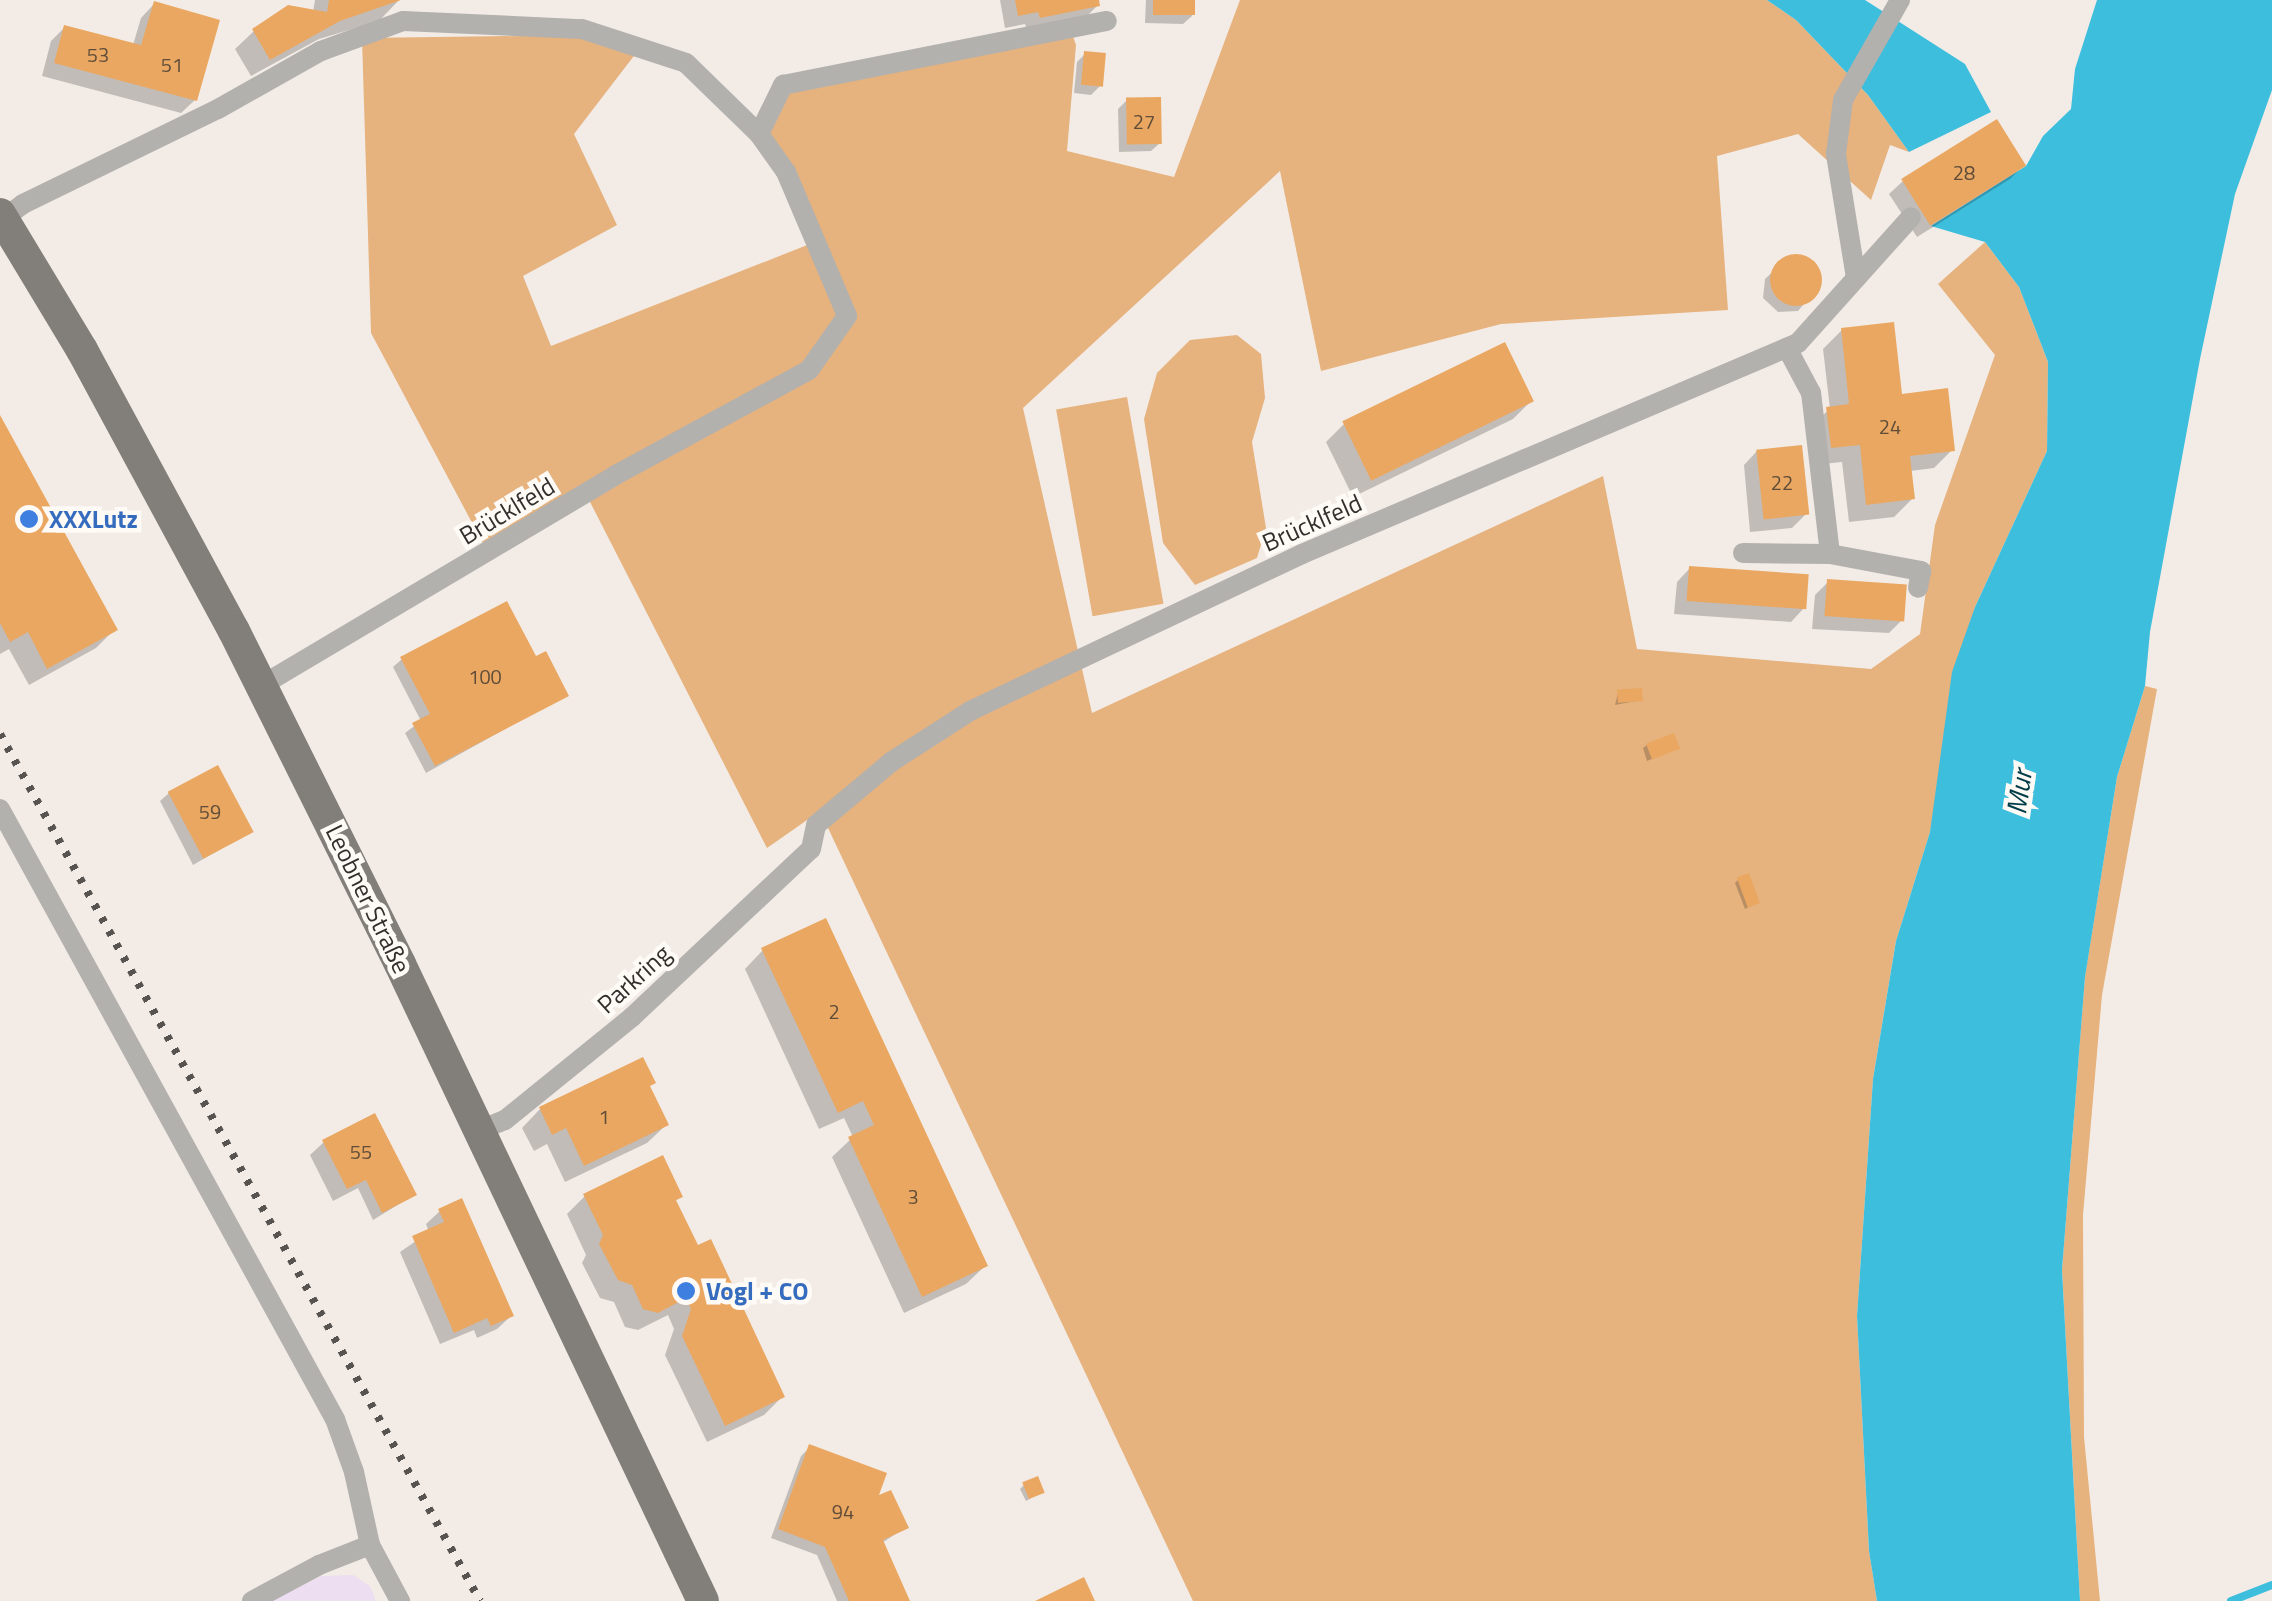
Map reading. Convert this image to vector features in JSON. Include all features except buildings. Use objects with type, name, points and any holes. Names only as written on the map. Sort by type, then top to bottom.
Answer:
[{"type":"main road","name":"Leobner Straße","points":[[2,216],[138,451],[260,686],[480,1130],[703,1601]]},
{"type":"street","points":[[1856,278],[1836,154],[1843,100],[1900,0]]},
{"type":"street","name":"Brücklfeld","points":[[2,216],[218,109],[321,51],[403,21],[582,29],[686,64],[760,134],[786,172],[847,316],[810,370],[616,475],[260,686]]},
{"type":"street","points":[[760,134],[783,86],[1107,21]]},
{"type":"street","name":"Brücklfeld","points":[[810,848],[816,824],[891,762],[970,711],[1302,554],[1798,343],[1912,216]]},
{"type":"street","points":[[1787,348],[1811,394],[1830,554]]},
{"type":"street","points":[[1742,553],[1830,554],[1921,571],[1918,588]]},
{"type":"street","points":[[0,808],[335,1419],[354,1472],[370,1545],[400,1601]]},
{"type":"street","name":"Parkring","points":[[480,1130],[505,1120],[632,1017],[810,848]]},
{"type":"street","points":[[252,1601],[319,1565],[370,1545]]},
{"type":"shaded area","points":[[1240,0],[1767,0],[1796,20],[1868,95],[1909,152],[1890,145],[1871,200],[1798,134],[1717,156],[1728,310],[1501,324],[1321,371],[1280,171],[1023,408],[1092,713],[1603,476],[1637,649],[1871,669],[1920,634],[1935,525],[1995,355],[1938,284],[1985,242],[2019,287],[2048,362],[2047,451],[1975,607],[1930,832],[1896,941],[1873,1079],[1857,1316],[1869,1551],[1877,1601],[1193,1601],[820,811],[767,848],[588,498],[486,549],[371,333],[362,38],[596,35],[640,48],[574,134],[617,225],[523,276],[551,346],[815,242],[759,134],[783,85],[1070,28],[1076,45],[1067,151],[1174,177]]},
{"type":"shaded area","points":[[1237,335],[1261,354],[1265,398],[1252,442],[1266,528],[1257,558],[1195,585],[1163,543],[1144,419],[1157,373],[1190,340]]},
{"type":"shaded area","points":[[1127,397],[1163,604],[1093,616],[1056,410]]},
{"type":"shaded area","points":[[2145,686],[2157,689],[2102,995],[2083,1215],[2084,1437],[2100,1601],[2080,1601],[2062,1270],[2085,976],[2117,777]]},
{"type":"shaded area","points":[[353,1575],[370,1586],[376,1601],[271,1601],[321,1576]]},
{"type":"water","points":[[1767,0],[1865,0],[1965,64],[1991,112],[1909,152],[1868,95],[1796,20]]},
{"type":"water","name":"Mur","points":[[2097,0],[2272,0],[2272,90],[2235,194],[2200,359],[2150,632],[2145,686],[2117,777],[2085,977],[2062,1270],[2080,1601],[1877,1601],[1869,1551],[1857,1316],[1873,1079],[1896,941],[1930,832],[1952,672],[1975,607],[2047,451],[2048,362],[2019,287],[1985,242],[1931,226],[2026,166],[2043,136],[2071,109],[2075,69]]},
{"type":"waterway","points":[[2231,1601],[2272,1585]]},
{"type":"railway","points":[[0,734],[480,1601]]},
{"type":"place","name":"XXXLutz","points":[[29,519]]},
{"type":"place","name":"Vogl + CO","points":[[686,1291]]}]
